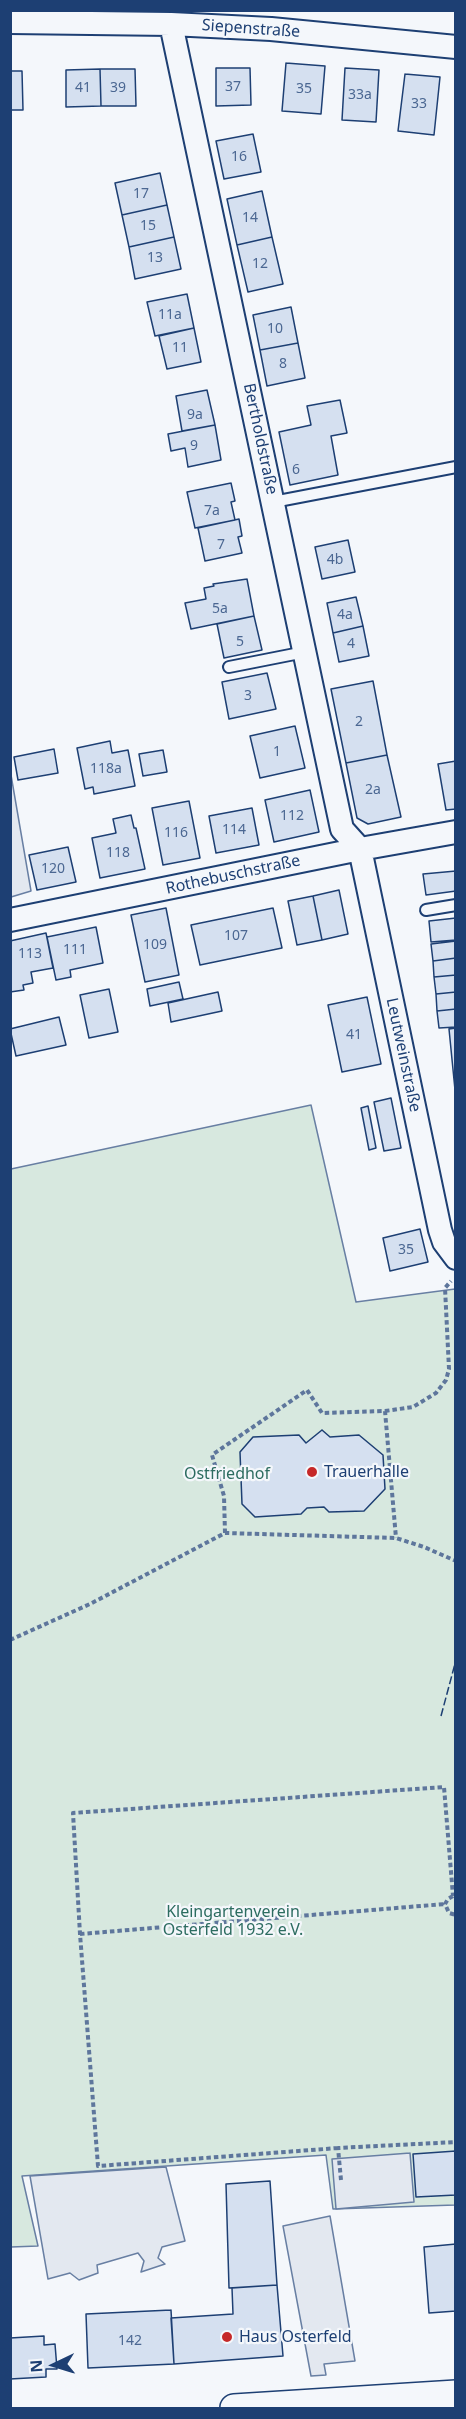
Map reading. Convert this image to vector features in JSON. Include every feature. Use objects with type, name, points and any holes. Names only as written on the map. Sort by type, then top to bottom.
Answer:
[{"type":"street","name":"Siepenstraße","points":[[10,22],[171,24],[271,29],[456,47]]},
{"type":"street","name":"Bertholdstraße","points":[[171,24],[342,829],[360,849]]},
{"type":"street","name":"Rothebuschstraße","points":[[10,920],[360,849],[456,832]]},
{"type":"street","name":"Leutweinstraße","points":[[360,849],[440,1230],[444,1242],[456,1258]]},
{"type":"street","points":[[234,2409],[456,2394]]},
{"type":"lane","points":[[273,502],[456,468]]},
{"type":"lane","points":[[230,667],[305,652]]},
{"type":"lane","points":[[426,910],[456,905]]},
{"type":"path","points":[[225,1533],[224,1496],[212,1455],[307,1390],[322,1413],[386,1411],[413,1407],[436,1393],[446,1380],[449,1369],[445,1288],[456,1276]]},
{"type":"path","points":[[386,1411],[396,1538]]},
{"type":"path","points":[[10,1640],[90,1604],[225,1533],[396,1538],[456,1561]]},
{"type":"path","points":[[445,1904],[454,1896],[444,1787],[73,1813],[98,2166],[338,2148],[456,2142]]},
{"type":"path","points":[[445,1904],[449,1913],[455,1915],[456,1922]]},
{"type":"path","points":[[80,1934],[445,1904]]},
{"type":"path","points":[[338,2148],[341,2180]]},
{"type":"green space","points":[[311,1105],[356,1302],[455,1289],[455,2205],[333,2209],[326,2155],[22,2176],[38,2246],[11,2247],[11,1169]]},
{"type":"shaded area","points":[[11,775],[31,891],[10,897]]},
{"type":"shaded area","points":[[410,2153],[414,2202],[336,2209],[332,2159]]},
{"type":"shaded area","points":[[166,2167],[185,2241],[162,2247],[158,2258],[165,2264],[141,2272],[144,2261],[138,2253],[97,2265],[98,2273],[79,2280],[70,2273],[48,2279],[30,2176]]},
{"type":"shaded area","points":[[330,2216],[355,2361],[324,2364],[326,2375],[311,2376],[283,2226]]},
{"type":"building","points":[[286,63],[325,66],[321,114],[282,111]]},
{"type":"building","points":[[216,68],[250,68],[251,105],[216,106]]},
{"type":"building","points":[[345,68],[379,70],[376,122],[342,120]]},
{"type":"building","points":[[100,69],[135,69],[136,106],[101,106]]},
{"type":"building","points":[[100,69],[101,106],[66,107],[66,70]]},
{"type":"building","points":[[10,71],[22,71],[23,110],[10,110]]},
{"type":"building","points":[[405,74],[440,77],[434,135],[398,131]]},
{"type":"building","points":[[253,134],[261,172],[224,179],[216,141]]},
{"type":"building","points":[[160,173],[167,205],[122,215],[115,183]]},
{"type":"building","points":[[262,191],[272,237],[237,245],[227,199]]},
{"type":"building","points":[[167,205],[174,237],[129,247],[122,215]]},
{"type":"building","points":[[174,237],[181,269],[135,279],[129,247]]},
{"type":"building","points":[[272,237],[283,284],[248,292],[237,245]]},
{"type":"building","points":[[187,294],[194,328],[155,336],[147,302]]},
{"type":"building","points":[[291,307],[298,343],[260,350],[253,315]]},
{"type":"building","points":[[194,328],[201,362],[167,369],[159,336]]},
{"type":"building","points":[[298,343],[305,378],[267,386],[260,350]]},
{"type":"building","points":[[207,390],[215,425],[182,431],[176,396]]},
{"type":"building","points":[[340,400],[347,433],[331,436],[338,475],[290,485],[279,432],[311,425],[307,406]]},
{"type":"building","points":[[215,425],[221,460],[188,467],[185,448],[171,451],[168,434]]},
{"type":"building","points":[[231,483],[235,501],[231,502],[235,520],[195,528],[187,492]]},
{"type":"building","points":[[239,519],[242,536],[238,537],[242,553],[205,561],[198,528]]},
{"type":"building","points":[[348,540],[355,572],[322,579],[315,547]]},
{"type":"building","points":[[247,579],[254,616],[191,629],[185,603],[206,599],[204,588],[214,586],[213,584]]},
{"type":"building","points":[[356,597],[363,626],[333,633],[327,603]]},
{"type":"building","points":[[254,616],[262,650],[224,658],[217,624]]},
{"type":"building","points":[[363,626],[369,656],[339,662],[333,633]]},
{"type":"building","points":[[267,673],[276,709],[229,719],[222,682]]},
{"type":"building","points":[[373,681],[387,755],[346,763],[331,689]]},
{"type":"building","points":[[295,726],[305,768],[260,778],[250,736]]},
{"type":"building","points":[[110,741],[112,753],[128,750],[135,786],[94,794],[93,787],[85,789],[77,748]]},
{"type":"building","points":[[54,749],[58,773],[18,780],[14,757]]},
{"type":"building","points":[[163,750],[167,772],[143,776],[139,754]]},
{"type":"building","points":[[387,755],[401,817],[368,824],[357,818],[346,763]]},
{"type":"building","points":[[456,761],[456,809],[446,810],[438,764]]},
{"type":"building","points":[[310,790],[319,832],[274,842],[265,800]]},
{"type":"building","points":[[189,801],[200,858],[163,865],[152,808]]},
{"type":"building","points":[[252,808],[259,845],[216,853],[209,816]]},
{"type":"building","points":[[131,815],[145,869],[100,878],[92,838],[116,833],[113,819]]},
{"type":"building","points":[[68,847],[76,882],[37,890],[29,855]]},
{"type":"building","points":[[456,871],[456,891],[426,895],[423,874]]},
{"type":"building","points":[[339,890],[348,934],[322,940],[313,896]]},
{"type":"building","points":[[313,896],[322,940],[297,945],[288,901]]},
{"type":"building","points":[[166,908],[179,975],[145,982],[131,915]]},
{"type":"building","points":[[273,908],[282,948],[200,965],[191,925]]},
{"type":"building","points":[[456,918],[456,940],[431,942],[429,921]]},
{"type":"building","points":[[96,927],[103,963],[70,970],[71,977],[56,980],[47,937]]},
{"type":"building","points":[[46,933],[53,968],[31,972],[33,983],[23,985],[24,990],[10,992],[10,941]]},
{"type":"building","points":[[456,941],[456,958],[433,961],[431,944]]},
{"type":"building","points":[[456,958],[456,975],[434,977],[433,961]]},
{"type":"building","points":[[456,975],[456,992],[436,994],[434,977]]},
{"type":"building","points":[[179,982],[183,999],[150,1006],[147,989]]},
{"type":"building","points":[[109,989],[118,1032],[89,1038],[80,995]]},
{"type":"building","points":[[218,992],[222,1011],[171,1022],[168,1003]]},
{"type":"building","points":[[456,992],[456,1009],[437,1011],[436,994]]},
{"type":"building","points":[[367,997],[381,1064],[342,1072],[328,1005]]},
{"type":"building","points":[[456,1009],[456,1027],[439,1028],[437,1011]]},
{"type":"building","points":[[59,1017],[66,1045],[16,1056],[10,1029]]},
{"type":"building","points":[[456,1028],[456,1100],[449,1029]]},
{"type":"building","points":[[391,1098],[401,1148],[384,1151],[374,1102]]},
{"type":"building","points":[[368,1106],[376,1148],[369,1150],[361,1108]]},
{"type":"building","points":[[420,1229],[428,1262],[390,1271],[383,1238]]},
{"type":"building","name":"Trauerhalle","points":[[322,1430],[330,1437],[359,1435],[383,1455],[385,1489],[364,1511],[329,1512],[324,1507],[307,1508],[301,1514],[255,1517],[242,1504],[240,1452],[253,1437],[299,1435],[306,1443]]},
{"type":"building","points":[[456,2151],[456,2195],[416,2197],[413,2154]]},
{"type":"building","name":"Haus Osterfeld","points":[[270,2181],[277,2285],[229,2288],[226,2184]]},
{"type":"building","points":[[456,2244],[456,2311],[429,2313],[424,2247]]},
{"type":"building","name":"Haus Osterfeld","points":[[277,2285],[283,2356],[174,2364],[171,2318],[233,2314],[232,2288]]},
{"type":"building","points":[[171,2310],[174,2364],[88,2368],[86,2314]]},
{"type":"building","points":[[44,2336],[44,2345],[55,2344],[57,2369],[46,2369],[46,2377],[10,2379],[10,2338]]},
{"type":"fence","points":[[441,1716],[456,1660]]},
{"type":"place","name":"Trauerhalle","points":[[312,1472]]},
{"type":"place","name":"Haus Osterfeld","points":[[227,2337]]},
{"type":"park label","name":"Ostfriedhof","points":[[227,1474]]},
{"type":"park label","name":"Kleingartenverein Osterfeld 1932 e.V.","points":[[233,1921]]}]
